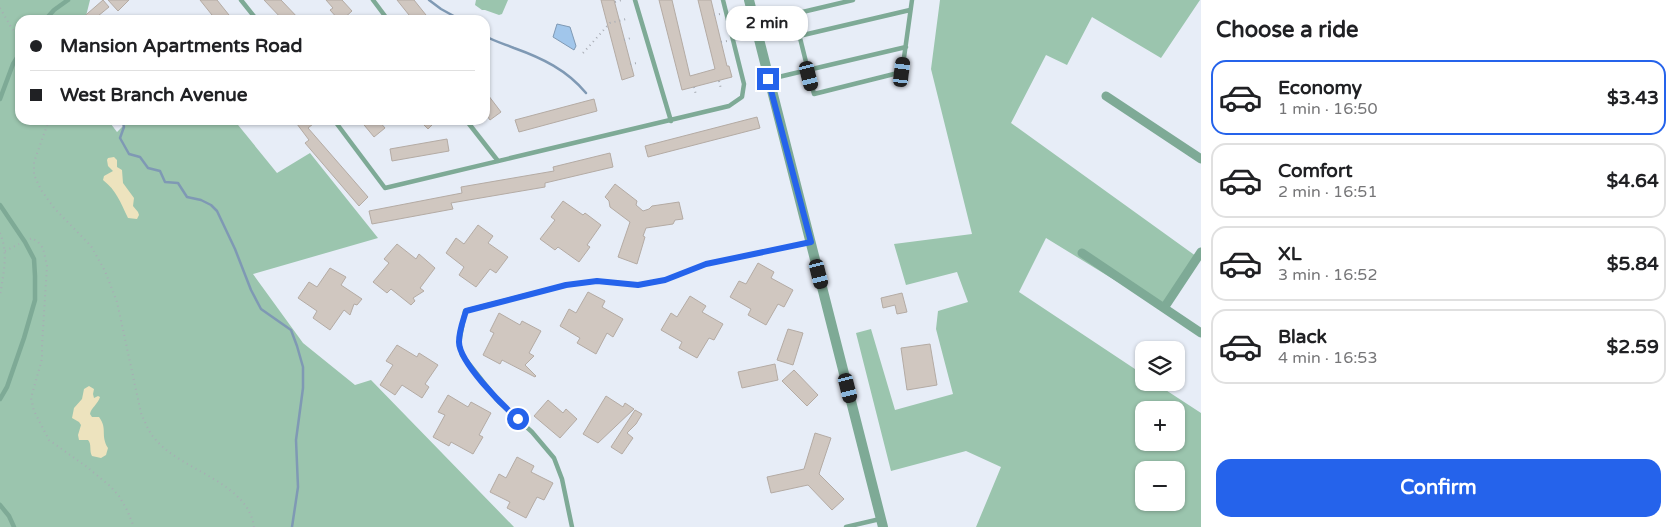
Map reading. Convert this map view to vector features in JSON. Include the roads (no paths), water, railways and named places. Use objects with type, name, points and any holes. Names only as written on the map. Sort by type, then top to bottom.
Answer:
[{"type":"street","points":[[749,0],[882,523]]},
{"type":"street","points":[[1106,96],[1201,159]]},
{"type":"street","points":[[1164,308],[1201,252]]},
{"type":"street","points":[[1082,254],[1201,333]]},
{"type":"lane","points":[[50,15],[68,0]]},
{"type":"lane","points":[[241,0],[253,15]]},
{"type":"lane","points":[[373,0],[384,15]]},
{"type":"lane","points":[[635,0],[671,121]]},
{"type":"lane","points":[[338,125],[385,188],[728,106],[742,97],[744,84],[723,0]]},
{"type":"lane","points":[[853,0],[794,14],[814,94],[902,72],[912,0]]},
{"type":"lane","points":[[799,36],[910,10]]},
{"type":"lane","points":[[768,79],[906,47]]},
{"type":"lane","points":[[0,99],[15,61]]},
{"type":"lane","points":[[470,125],[498,161]]},
{"type":"lane","points":[[0,205],[34,259],[34,300],[24,338],[7,387],[0,398]]},
{"type":"lane","points":[[572,527],[562,479],[554,458],[532,432],[499,402],[462,355],[459,343],[460,329],[466,311],[566,285],[597,281],[638,285],[665,280],[706,264],[811,242]]},
{"type":"lane","points":[[0,505],[9,516],[14,527]]},
{"type":"lane","points":[[846,527],[882,523]]},
{"type":"water","points":[[557,24],[570,27],[576,46],[574,50],[553,37]]},
{"type":"waterway","points":[[429,0],[452,15]]},
{"type":"waterway","points":[[490,38],[534,56],[562,71],[586,93]]},
{"type":"waterway","points":[[124,125],[120,138],[129,154],[140,157],[148,168],[160,171],[165,182],[178,183],[187,197],[201,200],[211,205],[217,211],[261,309],[291,330],[303,367],[303,388],[296,440],[298,487],[292,527]]}]
